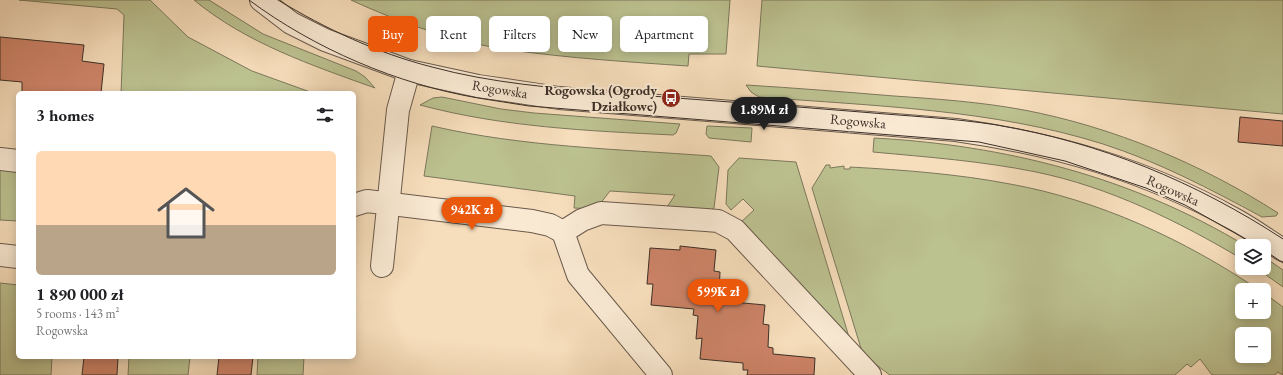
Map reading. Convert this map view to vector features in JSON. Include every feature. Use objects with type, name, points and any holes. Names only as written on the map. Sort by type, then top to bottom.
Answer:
[{"type":"street","name":"Rogowska","points":[[261,0],[291,23],[325,40],[409,71],[478,86],[559,98],[941,129],[996,136],[1073,152],[1108,163],[1171,188],[1234,219],[1283,250]]},
{"type":"street","points":[[382,266],[398,110],[409,71]]},
{"type":"street","points":[[0,159],[16,161]]},
{"type":"street","points":[[356,204],[367,201],[532,221],[550,225],[563,232],[578,275],[661,375]]},
{"type":"street","points":[[563,232],[582,220],[601,213],[718,221],[735,230],[870,375]]},
{"type":"street","points":[[0,255],[16,257]]},
{"type":"green space","points":[[19,0],[150,0],[188,37],[252,71],[307,91],[121,91],[124,15],[117,9]]},
{"type":"green space","points":[[194,0],[209,0],[263,34],[356,71],[365,77],[375,88],[327,71],[257,41],[235,29]]},
{"type":"green space","points":[[351,0],[730,0],[726,54],[689,54],[688,66],[576,58],[525,52],[550,52],[550,16],[489,16],[489,46],[481,44],[481,16],[426,16],[426,30],[418,27],[418,16],[389,16]]},
{"type":"green space","points":[[762,0],[1283,0],[1283,114],[757,66]]},
{"type":"green space","points":[[746,85],[959,101],[1008,107],[1057,117],[1091,126],[1123,137],[1188,163],[1249,195],[1278,213],[1276,216],[1262,217],[1204,186],[1144,159],[1103,144],[1061,132],[976,116],[889,107],[759,97],[751,92]]},
{"type":"green space","points":[[442,97],[501,109],[534,113],[680,124],[676,133],[673,135],[578,130],[482,118],[420,105],[433,98]]},
{"type":"green space","points":[[432,126],[501,139],[535,143],[711,156],[719,167],[714,208],[708,213],[665,210],[675,195],[610,191],[596,209],[574,208],[575,196],[424,176]]},
{"type":"green space","points":[[707,126],[752,128],[751,142],[709,138],[706,134]]},
{"type":"green space","points":[[874,138],[923,142],[971,148],[1019,157],[1066,169],[1113,183],[1158,201],[1203,222],[1235,240],[1235,255],[1193,231],[1142,207],[1116,196],[1063,178],[995,165],[873,152]]},
{"type":"green space","points":[[739,158],[796,162],[849,337],[740,223],[754,210],[743,199],[731,210],[726,204],[728,170]]},
{"type":"green space","points":[[826,165],[830,165],[830,168],[844,166],[844,169],[850,169],[850,167],[951,175],[1010,184],[1076,200],[1140,224],[1201,255],[1248,283],[1235,283],[1235,319],[1271,319],[1271,298],[1283,307],[1283,375],[1278,372],[1274,375],[1212,375],[1200,359],[1191,367],[1187,364],[1175,375],[890,375],[863,355],[812,188]]},
{"type":"green space","points":[[0,167],[15,168],[16,221],[0,220]]},
{"type":"green space","points":[[1271,262],[1283,270],[1283,287],[1266,275],[1271,275]]},
{"type":"green space","points":[[0,283],[16,285],[16,359],[52,359],[51,375],[0,375]]},
{"type":"green space","points":[[129,359],[190,359],[188,375],[128,375]]},
{"type":"green space","points":[[258,359],[304,359],[303,375],[257,375]]},
{"type":"building","points":[[0,37],[84,45],[82,61],[104,64],[101,91],[22,91],[22,82],[0,80]]},
{"type":"building","points":[[1240,117],[1283,121],[1283,146],[1238,142]]},
{"type":"building","points":[[680,246],[716,250],[714,271],[720,272],[719,294],[723,295],[722,301],[765,305],[763,324],[769,325],[768,347],[773,348],[773,354],[815,358],[814,375],[747,375],[748,370],[743,370],[743,363],[700,359],[702,338],[696,339],[698,316],[693,315],[694,309],[651,305],[653,284],[647,284],[650,248],[680,250]]},
{"type":"building","points":[[84,359],[118,359],[117,375],[82,375]]},
{"type":"building","points":[[219,359],[253,359],[251,375],[217,375]]},
{"type":"tram line","points":[[249,0],[274,18],[329,49],[387,74],[448,92],[529,106],[979,142],[1065,161],[1146,188],[1185,205],[1246,239]]},
{"type":"tram line","points":[[278,0],[333,30],[391,55],[454,73],[499,81],[645,96],[946,119],[997,125],[1035,132],[1109,154],[1146,167],[1181,182],[1250,218],[1283,239]]},
{"type":"tram line","points":[[1271,255],[1283,263]]},
{"type":"place","name":"Rogowska (Ogrody Działkowe)","points":[[671,98]]}]
